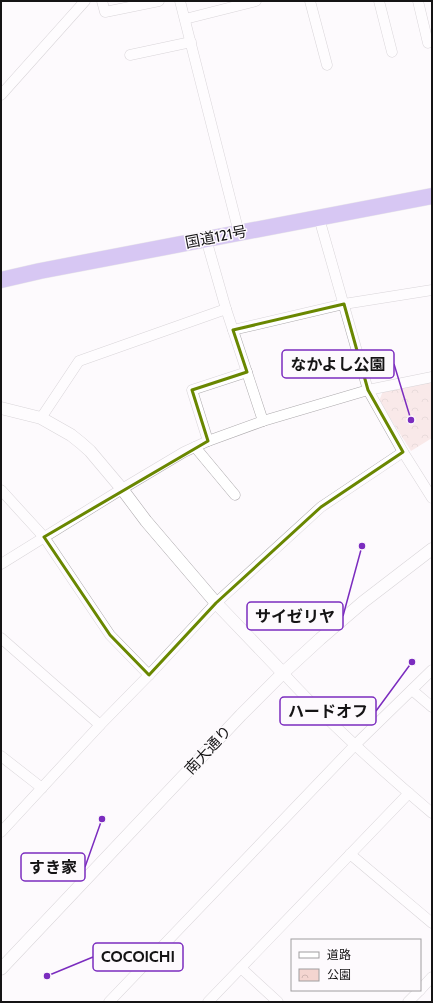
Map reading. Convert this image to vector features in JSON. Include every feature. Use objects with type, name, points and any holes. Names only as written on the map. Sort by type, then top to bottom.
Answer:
[{"type":"highway","name":"国道121号","points":[[1,280],[40,270],[432,196]]},
{"type":"street","points":[[1,95],[85,1]]},
{"type":"street","points":[[102,1],[105,12],[159,1]]},
{"type":"street","points":[[180,1],[238,232]]},
{"type":"street","points":[[185,19],[256,1]]},
{"type":"street","points":[[310,1],[327,65]]},
{"type":"street","points":[[379,1],[392,52]]},
{"type":"street","points":[[418,1],[428,43]]},
{"type":"street","points":[[130,55],[191,42]]},
{"type":"street","points":[[319,218],[368,390],[403,452],[432,498]]},
{"type":"street","points":[[206,239],[226,310],[263,421]]},
{"type":"street","points":[[233,330],[344,304],[432,290]]},
{"type":"street","points":[[41,418],[79,361],[226,310]]},
{"type":"street","points":[[208,441],[192,390],[247,372]]},
{"type":"street","points":[[1,564],[184,452],[208,441],[263,421],[368,390],[432,376]]},
{"type":"street","points":[[1,408],[41,418],[65,431],[90,451],[151,527],[216,603],[307,699],[355,745],[432,813]]},
{"type":"street","points":[[195,447],[235,494]]},
{"type":"street","points":[[1,832],[216,603],[322,507],[403,452]]},
{"type":"street","points":[[1,490],[44,537],[110,634],[149,675]]},
{"type":"street","name":"南大通り","points":[[1,969],[241,715],[283,673],[363,602],[432,549]]},
{"type":"street","points":[[1,638],[100,725]]},
{"type":"street","points":[[109,1002],[355,745],[432,670]]},
{"type":"street","points":[[412,690],[432,707]]},
{"type":"street","points":[[1,756],[42,788]]},
{"type":"street","points":[[208,1002],[409,793]]},
{"type":"street","points":[[350,854],[432,923]]},
{"type":"street","points":[[241,968],[278,1002]]},
{"type":"street","points":[[421,989],[432,977]]},
{"type":"street","points":[[408,1002],[419,991]]},
{"type":"highlighted area","points":[[344,304],[368,390],[403,452],[321,507],[216,603],[149,675],[110,635],[44,537],[208,441],[192,390],[247,372],[233,330]]},
{"type":"green space","points":[[432,381],[432,438],[411,451],[379,401],[383,391]]},
{"type":"place","name":"なかよし公園","points":[[411,420]]},
{"type":"place","name":"サイゼリヤ","points":[[362,546]]},
{"type":"place","name":"ハードオフ","points":[[412,662]]},
{"type":"place","name":"すき家","points":[[102,819]]},
{"type":"place","name":"COCOICHI","points":[[47,976]]}]
